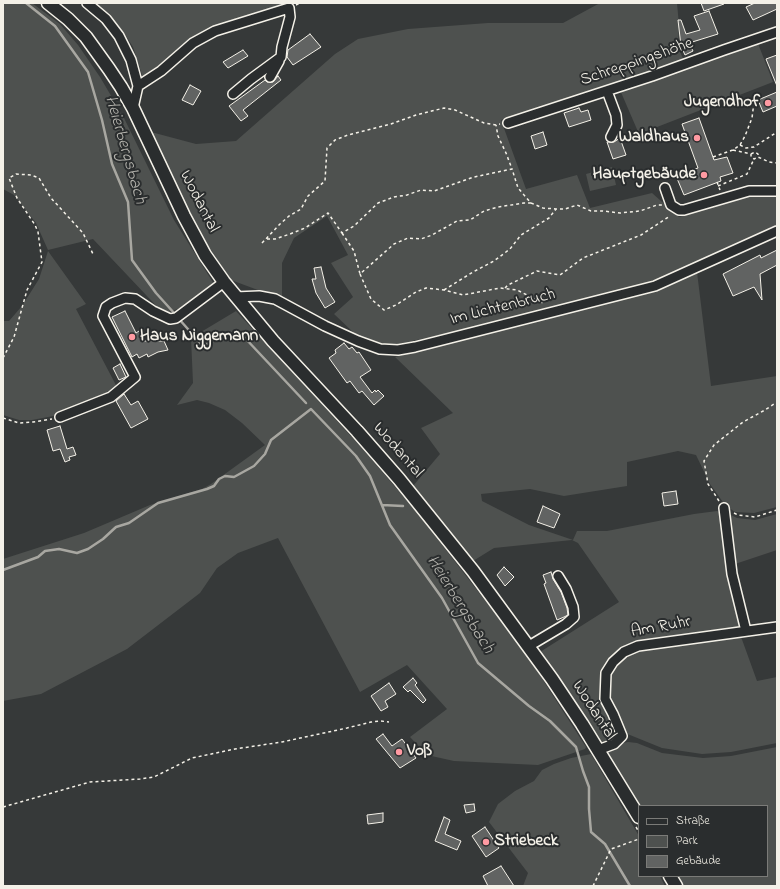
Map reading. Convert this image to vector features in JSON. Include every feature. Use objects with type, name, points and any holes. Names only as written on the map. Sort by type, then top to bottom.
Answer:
[{"type":"main road","name":"Wodantal","points":[[48,3],[68,19],[90,42],[109,69],[133,108],[184,216],[205,255],[224,282],[273,341],[357,431],[399,479],[473,571],[529,646],[578,718],[598,750],[637,821]]},
{"type":"main road","points":[[671,877],[676,886]]},
{"type":"street","points":[[87,3],[106,19],[119,36],[131,60],[138,86],[133,108]]},
{"type":"street","points":[[138,86],[161,71],[192,43],[214,31],[289,8],[290,17],[282,47],[281,57],[270,77]]},
{"type":"street","name":"Schreppingshöhe","points":[[508,123],[608,91],[777,32]]},
{"type":"street","points":[[234,94],[281,57]]},
{"type":"street","points":[[608,91],[616,116],[617,125],[611,137]]},
{"type":"street","points":[[665,188],[671,205],[678,210],[684,210],[749,191],[777,191]]},
{"type":"street","name":"Im Lichtenbruch","points":[[236,297],[259,296],[275,299],[325,326],[358,341],[380,349],[398,350],[655,286],[777,231]]},
{"type":"street","points":[[60,417],[111,397],[135,377],[103,316],[106,308],[112,303],[125,298],[135,300],[170,319],[176,318],[224,282]]},
{"type":"street","points":[[724,508],[732,574],[746,631]]},
{"type":"street","points":[[529,646],[566,624],[574,617],[573,607],[566,589],[558,576]]},
{"type":"street","name":"Am Ruhr","points":[[598,750],[614,744],[622,736],[613,714],[604,699],[606,673],[624,652],[638,646],[777,627]]},
{"type":"path","points":[[713,157],[733,150],[740,145],[752,118],[755,94]]},
{"type":"path","points":[[262,243],[284,220],[301,209],[308,196],[325,181],[327,148],[335,140],[444,108],[455,110],[484,123],[496,125],[508,123]]},
{"type":"path","points":[[496,125],[498,136],[506,153],[518,188],[531,203]]},
{"type":"path","points":[[740,145],[746,148],[754,147],[777,132]]},
{"type":"path","points":[[754,147],[758,157],[769,162],[777,163]]},
{"type":"path","points":[[733,150],[751,154],[755,152]]},
{"type":"path","points":[[751,154],[751,157],[754,159]]},
{"type":"path","points":[[718,186],[747,174],[754,159],[758,157]]},
{"type":"path","points":[[342,233],[354,226],[378,204],[394,197],[407,196],[421,190],[434,191],[474,177],[512,169]]},
{"type":"path","points":[[3,358],[14,337],[27,290],[42,262],[38,232],[17,198],[9,178],[16,174],[31,175],[39,178],[51,198],[83,233],[93,254]]},
{"type":"path","points":[[360,274],[394,244],[408,238],[421,239],[432,235],[457,221],[470,220],[484,211],[498,207],[531,203],[543,208],[556,210],[577,205],[590,211],[620,213],[640,212],[657,205],[671,205]]},
{"type":"path","points":[[444,290],[448,286],[499,258],[510,249],[521,235],[549,218],[556,210]]},
{"type":"path","points":[[267,239],[275,239],[305,228],[328,213],[354,251],[360,274],[371,299],[384,310],[426,288],[463,294],[493,288],[505,288],[517,290],[544,303],[550,313]]},
{"type":"path","points":[[505,288],[508,285],[537,271],[560,275],[583,258],[641,235],[670,215]]},
{"type":"path","points":[[777,402],[743,422],[714,445],[704,461],[708,484],[724,508],[738,515],[755,517],[777,510]]},
{"type":"path","points":[[3,418],[19,423],[60,417]]},
{"type":"path","points":[[3,807],[90,782],[140,780],[154,777],[192,758],[282,742],[381,720],[389,722]]},
{"type":"path","points":[[593,886],[611,849],[638,839]]},
{"type":"green space","points":[[3,3],[32,3],[60,24],[78,45],[100,77],[123,116],[174,220],[214,284],[180,308],[164,314],[93,239],[48,250],[36,223],[14,195],[3,189]]},
{"type":"green space","points":[[92,3],[292,3],[213,29],[143,78],[133,47],[124,33],[108,16]]},
{"type":"green space","points":[[600,3],[677,3],[679,25],[678,47],[684,61],[559,103],[501,120],[526,189],[577,175],[590,208],[652,193],[679,217],[749,194],[777,193],[777,228],[654,283],[481,326],[389,346],[354,333],[334,314],[353,297],[331,263],[348,255],[327,216],[294,238],[282,263],[282,299],[231,280],[199,232],[167,170],[151,132],[196,144],[236,141],[335,54],[358,39],[408,29],[488,23],[563,23]]},
{"type":"green space","points":[[757,41],[773,82],[639,134],[620,90]]},
{"type":"green space","points":[[612,167],[616,185],[590,191],[586,174]]},
{"type":"green space","points":[[48,251],[86,304],[76,309],[118,389],[64,414],[32,420],[19,420],[3,415],[3,321],[9,321],[22,306],[39,279]]},
{"type":"green space","points":[[697,272],[711,386],[777,376],[777,507],[754,513],[735,512],[725,505],[710,484],[696,455],[678,451],[627,462],[627,486],[564,496],[530,489],[481,494],[482,501],[529,525],[573,540],[577,531],[607,531],[694,514],[717,511],[722,513],[744,628],[637,645],[603,673],[618,735],[615,739],[604,744],[600,744],[557,673],[540,652],[619,602],[578,543],[572,540],[494,548],[473,561],[413,486],[440,454],[421,428],[453,413],[395,357],[658,290]]},
{"type":"green space","points":[[236,311],[360,446],[415,510],[525,652],[586,747],[585,749],[538,765],[454,761],[427,755],[410,737],[447,709],[407,665],[360,692],[278,538],[238,553],[217,568],[200,593],[127,649],[41,694],[3,701],[3,559],[84,533],[150,505],[202,489],[265,445],[242,423],[225,410],[209,403],[197,400],[177,405],[193,383],[191,338]]},
{"type":"green space","points":[[729,514],[737,518],[755,520],[777,514],[777,550],[735,564]]},
{"type":"green space","points":[[740,634],[757,681],[777,677],[777,743],[731,752],[702,754],[662,748],[625,733],[607,699],[610,675],[615,664],[626,654],[638,649]]},
{"type":"green space","points":[[628,742],[637,743],[662,753],[703,758],[731,756],[777,747],[777,886],[683,886],[678,877],[768,877],[768,805],[639,805],[607,751],[618,744]]},
{"type":"green space","points":[[591,754],[638,834],[638,877],[660,877],[665,886],[523,886],[528,873],[489,822],[498,804],[515,791],[534,781],[542,770],[571,758]]},
{"type":"building","points":[[701,3],[724,3],[724,4],[704,11]]},
{"type":"building","points":[[755,3],[777,3],[777,9],[753,20],[746,7]]},
{"type":"building","points":[[709,11],[718,34],[689,43],[693,51],[685,55],[681,46],[678,20],[681,20],[686,34],[700,30],[694,16]]},
{"type":"building","points":[[310,34],[321,47],[293,65],[287,57],[288,50]]},
{"type":"building","points":[[243,50],[248,56],[228,68],[223,62]]},
{"type":"building","points":[[777,55],[777,86],[766,59]]},
{"type":"building","points":[[278,76],[281,80],[243,110],[248,116],[241,121],[229,106],[265,80],[267,82],[273,82]]},
{"type":"building","points":[[190,85],[201,91],[193,105],[182,100]]},
{"type":"building","name":"Jugendhof","points":[[777,92],[777,106],[763,112],[758,100]]},
{"type":"building","points":[[579,108],[581,112],[588,110],[591,120],[569,127],[564,113]]},
{"type":"building","name":"Hauptgebäude","points":[[699,118],[714,160],[727,157],[733,173],[720,177],[721,181],[684,195],[676,176],[698,168],[682,124]]},
{"type":"building","points":[[543,132],[547,145],[535,149],[531,136]]},
{"type":"building","points":[[620,138],[626,155],[613,159],[607,142],[614,142]]},
{"type":"building","points":[[777,250],[777,265],[760,274],[762,300],[754,287],[733,296],[723,274],[760,255],[761,258]]},
{"type":"building","points":[[321,267],[326,288],[335,302],[325,308],[316,293],[312,279],[316,279],[314,268]]},
{"type":"building","name":"Haus Niggemann","points":[[125,311],[136,333],[139,331],[144,341],[164,341],[168,350],[158,352],[148,357],[147,354],[139,358],[137,354],[132,357],[112,317]]},
{"type":"building","points":[[344,343],[349,349],[352,347],[357,353],[359,352],[371,370],[360,377],[372,393],[375,390],[376,392],[378,390],[384,396],[374,405],[362,391],[359,393],[350,381],[347,383],[329,358],[336,353],[335,350]]},
{"type":"building","points":[[120,364],[126,377],[119,380],[113,368]]},
{"type":"building","points":[[124,394],[131,405],[138,401],[148,419],[131,428],[116,401]]},
{"type":"building","points":[[60,426],[67,449],[73,447],[76,455],[69,457],[70,460],[65,462],[60,449],[53,451],[47,430]]},
{"type":"building","points":[[676,491],[678,504],[664,506],[662,493]]},
{"type":"building","points":[[543,506],[560,514],[554,528],[537,522]]},
{"type":"building","points":[[504,567],[514,577],[505,586],[497,575]]},
{"type":"building","points":[[551,572],[553,579],[561,592],[568,615],[557,620],[544,584],[546,583],[543,575]]},
{"type":"building","points":[[413,678],[417,683],[415,685],[426,700],[423,703],[410,690],[408,692],[403,687]]},
{"type":"building","points":[[389,683],[396,694],[385,701],[388,707],[381,711],[371,696]]},
{"type":"building","name":"Voß","points":[[383,734],[392,746],[402,739],[416,758],[400,768],[376,739]]},
{"type":"building","points":[[474,804],[475,811],[466,813],[464,805]]},
{"type":"building","points":[[383,813],[383,822],[368,824],[367,815]]},
{"type":"building","points":[[444,817],[450,820],[445,834],[461,841],[457,850],[435,841]]},
{"type":"building","name":"Striebeck","points":[[485,827],[499,848],[486,857],[472,836]]},
{"type":"building","points":[[501,866],[514,886],[488,886],[483,876]]},
{"type":"waterway","name":"Heierbergsbach","points":[[26,3],[55,26],[88,72],[102,120],[112,164],[128,202],[132,260],[156,293],[175,314]]},
{"type":"waterway","name":"Heierbergsbach","points":[[179,319],[203,346],[223,336],[234,335],[245,338],[306,403]]},
{"type":"waterway","name":"Heierbergsbach","points":[[3,570],[38,557],[45,551],[59,549],[77,553],[88,549],[103,539],[116,527],[129,523],[158,503],[207,489],[214,486],[219,479],[225,476],[234,477],[254,466],[265,454],[271,440],[311,409],[356,456],[370,476],[390,525],[442,598],[478,663],[529,706],[550,721],[576,747],[589,787],[591,832],[605,844],[630,886]]},
{"type":"waterway","points":[[382,505],[403,506]]},
{"type":"place","name":"Jugendhof","points":[[768,103]]},
{"type":"place","name":"Waldhaus","points":[[697,138]]},
{"type":"place","name":"Hauptgebäude","points":[[704,175]]},
{"type":"place","name":"Haus Niggemann","points":[[132,337]]},
{"type":"place","name":"Voß","points":[[399,752]]},
{"type":"place","name":"Striebeck","points":[[486,842]]}]
